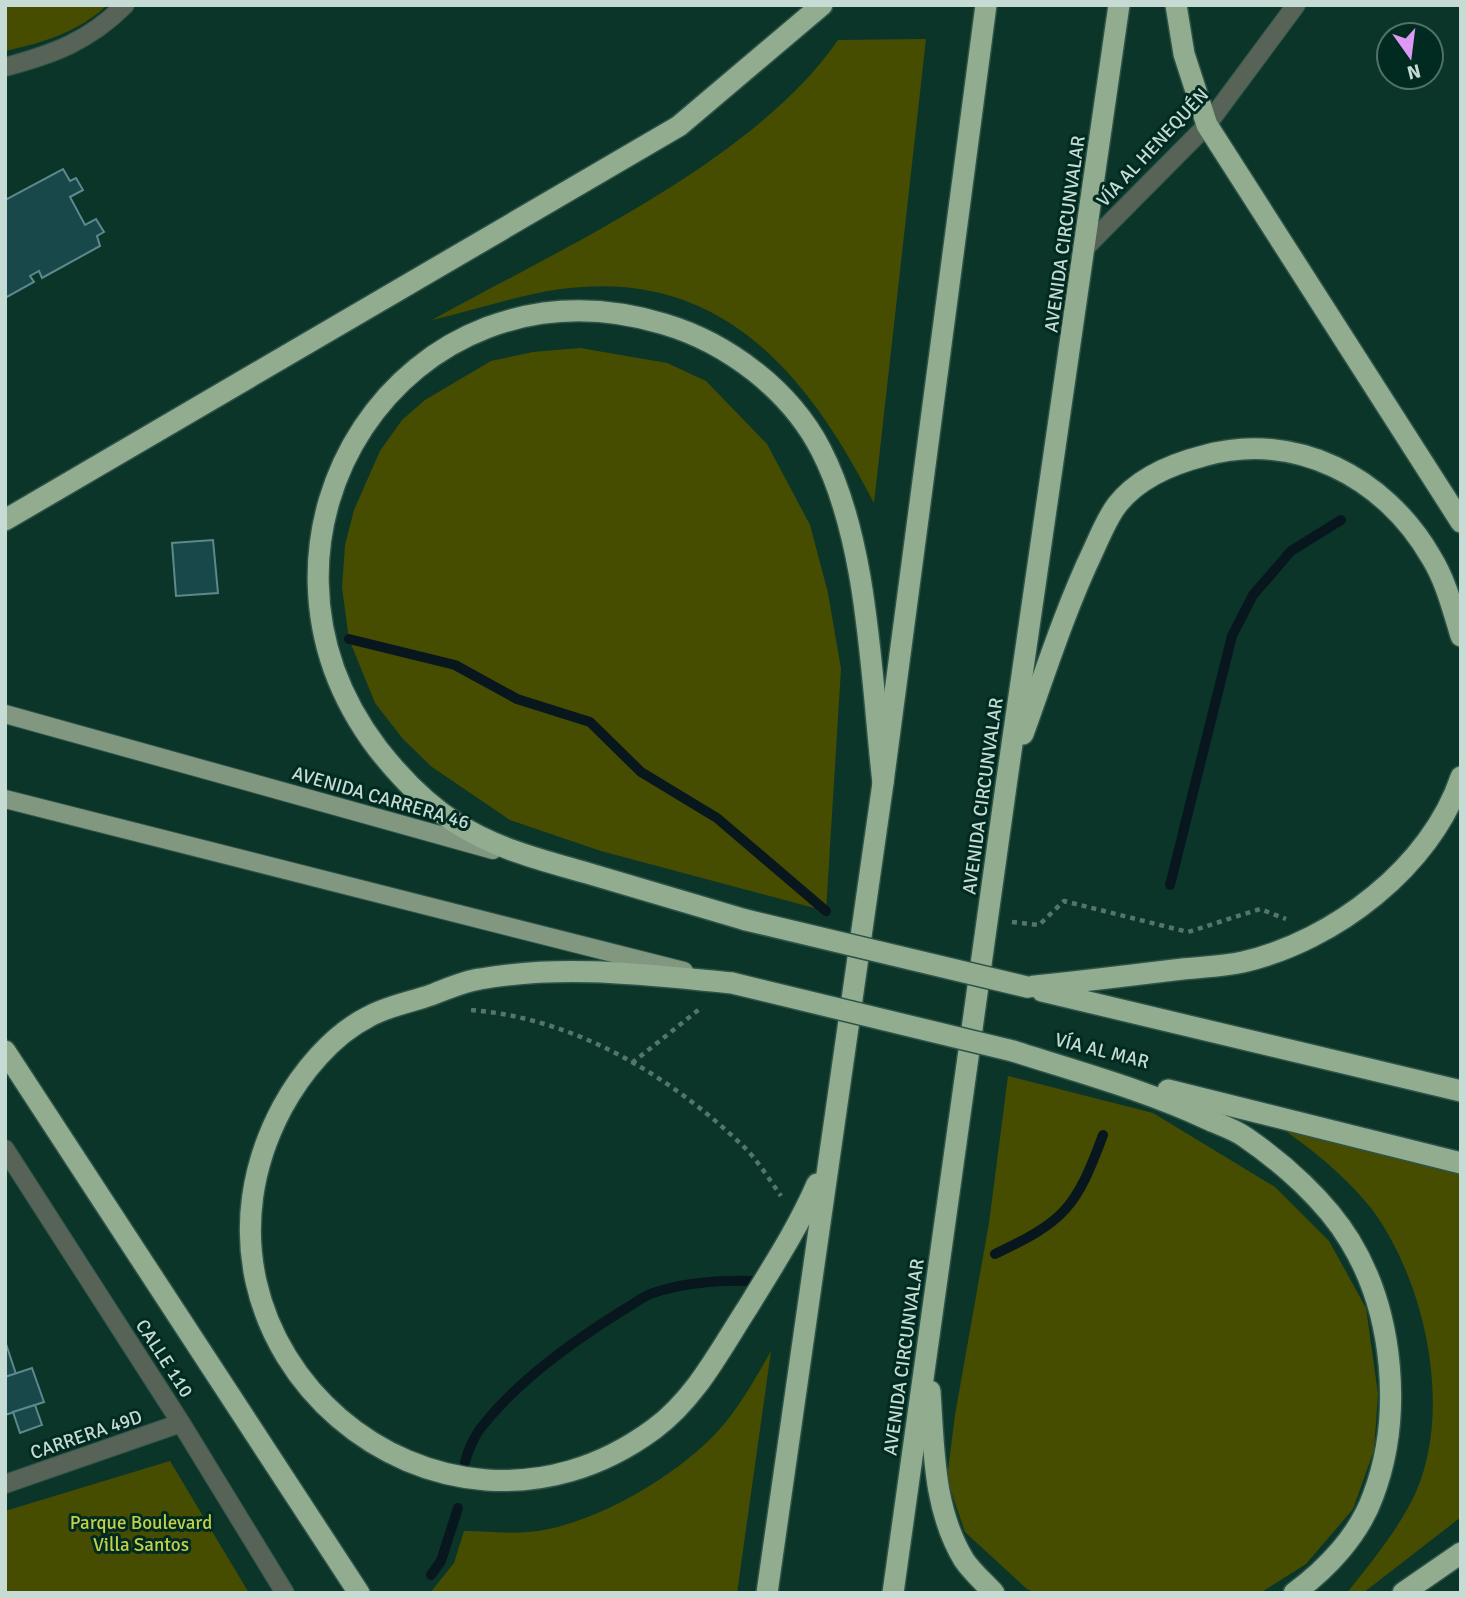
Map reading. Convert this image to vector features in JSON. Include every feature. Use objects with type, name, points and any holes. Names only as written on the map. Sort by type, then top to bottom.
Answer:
[{"type":"highway","points":[[5,520],[679,126],[822,5]]},
{"type":"highway","points":[[767,1593],[883,783],[986,5]]},
{"type":"highway","name":"AVENIDA CIRCUNVALAR","points":[[893,1593],[1119,5]]},
{"type":"highway","points":[[1176,5],[1184,54],[1207,125],[1461,522]]},
{"type":"highway","points":[[883,783],[861,587],[851,539],[821,450],[794,411],[772,387],[724,348],[678,328],[628,315],[589,311],[552,312],[508,321],[470,335],[402,380],[365,425],[340,470],[327,508],[317,553],[321,629],[332,667],[366,733],[416,792],[455,823],[503,848],[746,920],[1461,1091]]},
{"type":"highway","points":[[1007,779],[1076,586],[1117,505],[1137,484],[1175,463],[1220,451],[1258,448],[1311,457],[1348,472],[1375,489],[1417,535],[1432,558],[1447,592],[1461,636]]},
{"type":"highway","points":[[1027,988],[1242,962],[1285,948],[1320,932],[1371,897],[1399,871],[1426,841],[1452,802],[1461,777]]},
{"type":"highway","name":"VÍA AL MAR","points":[[828,1160],[801,1222],[695,1390],[654,1429],[611,1455],[573,1469],[530,1478],[493,1480],[455,1475],[393,1455],[361,1437],[333,1415],[298,1376],[277,1343],[262,1307],[251,1257],[252,1197],[270,1131],[304,1074],[329,1047],[367,1017],[476,979],[536,972],[587,970],[732,984],[1461,1163]]},
{"type":"highway","points":[[5,1051],[359,1593]]},
{"type":"highway","points":[[1013,1051],[1173,1103],[1243,1136],[1299,1180],[1350,1240],[1382,1316],[1390,1372],[1390,1422],[1373,1496],[1347,1542],[1314,1578],[1294,1593]]},
{"type":"highway","points":[[926,1349],[937,1479],[945,1521],[965,1562],[993,1593]]},
{"type":"highway","points":[[1403,1593],[1461,1553]]},
{"type":"main road","name":"AVENIDA CARRERA 46","points":[[5,714],[746,920]]},
{"type":"main road","points":[[5,799],[732,984]]},
{"type":"street","points":[[5,67],[53,54],[103,28],[125,5]]},
{"type":"street","name":"VÍA AL HENEQUÉN","points":[[1085,248],[1207,125],[1296,5]]},
{"type":"street","name":"CALLE 110","points":[[5,1149],[181,1423],[285,1593]]},
{"type":"street","name":"CARRERA 49D","points":[[5,1485],[181,1423]]},
{"type":"path","points":[[987,920],[1038,925],[1064,901],[1188,932],[1260,909],[1320,932]]},
{"type":"path","points":[[632,1063],[732,984]]},
{"type":"path","points":[[469,1010],[496,1012],[587,1039],[671,1084],[743,1146],[801,1222]]},
{"type":"green space","points":[[5,5],[107,5],[84,22],[59,35],[5,51]]},
{"type":"green space","points":[[926,39],[874,503],[820,412],[788,373],[753,340],[713,313],[669,295],[618,287],[561,289],[432,320],[595,232],[707,163],[758,125],[802,84],[838,40]]},
{"type":"green space","points":[[580,348],[667,363],[706,381],[767,444],[810,525],[828,593],[841,669],[826,911],[601,851],[510,820],[432,767],[403,739],[375,703],[349,639],[342,588],[345,545],[354,510],[380,451],[402,420],[425,400],[491,361],[533,352]]},
{"type":"green space","points":[[1008,1076],[1153,1113],[1275,1187],[1329,1241],[1366,1308],[1378,1394],[1374,1450],[1353,1509],[1306,1564],[1260,1593],[1036,1593],[1027,1589],[965,1532],[947,1479],[955,1415],[989,1223]]},
{"type":"green space","points":[[1271,1121],[1461,1172],[1461,1517],[1363,1593],[1347,1593],[1402,1519],[1416,1492],[1427,1458],[1432,1422],[1428,1345],[1419,1307],[1406,1271],[1390,1237],[1371,1208],[1349,1183],[1324,1161]]},
{"type":"green space","points":[[771,1351],[737,1593],[430,1593],[454,1563],[464,1531],[504,1533],[553,1528],[605,1510],[656,1482],[700,1448],[726,1422]]},
{"type":"green space","name":"Parque Boulevard Villa Santos","points":[[170,1461],[249,1593],[5,1593],[5,1511]]},
{"type":"building","points":[[63,169],[70,181],[76,178],[83,190],[70,197],[85,225],[96,219],[104,232],[97,236],[100,246],[42,278],[39,271],[30,276],[34,282],[5,298],[5,200]]},
{"type":"building","points":[[213,540],[218,593],[176,596],[172,543]]},
{"type":"building","points":[[5,1345],[16,1374],[5,1377]]},
{"type":"building","points":[[32,1368],[44,1402],[5,1415],[5,1377]]},
{"type":"building","points":[[35,1405],[42,1425],[20,1433],[13,1412]]},
{"type":"waterway","points":[[1170,885],[1232,636],[1253,595],[1291,551],[1341,520]]},
{"type":"waterway","points":[[349,639],[455,665],[517,699],[590,722],[641,772],[717,818],[826,911]]},
{"type":"waterway","points":[[995,1254],[1038,1232],[1065,1210],[1085,1180],[1103,1135]]},
{"type":"waterway","points":[[465,1462],[472,1442],[481,1428],[498,1407],[530,1377],[565,1349],[640,1299],[665,1289],[690,1284],[753,1281]]},
{"type":"waterway","points":[[431,1575],[441,1561],[458,1508]]}]
